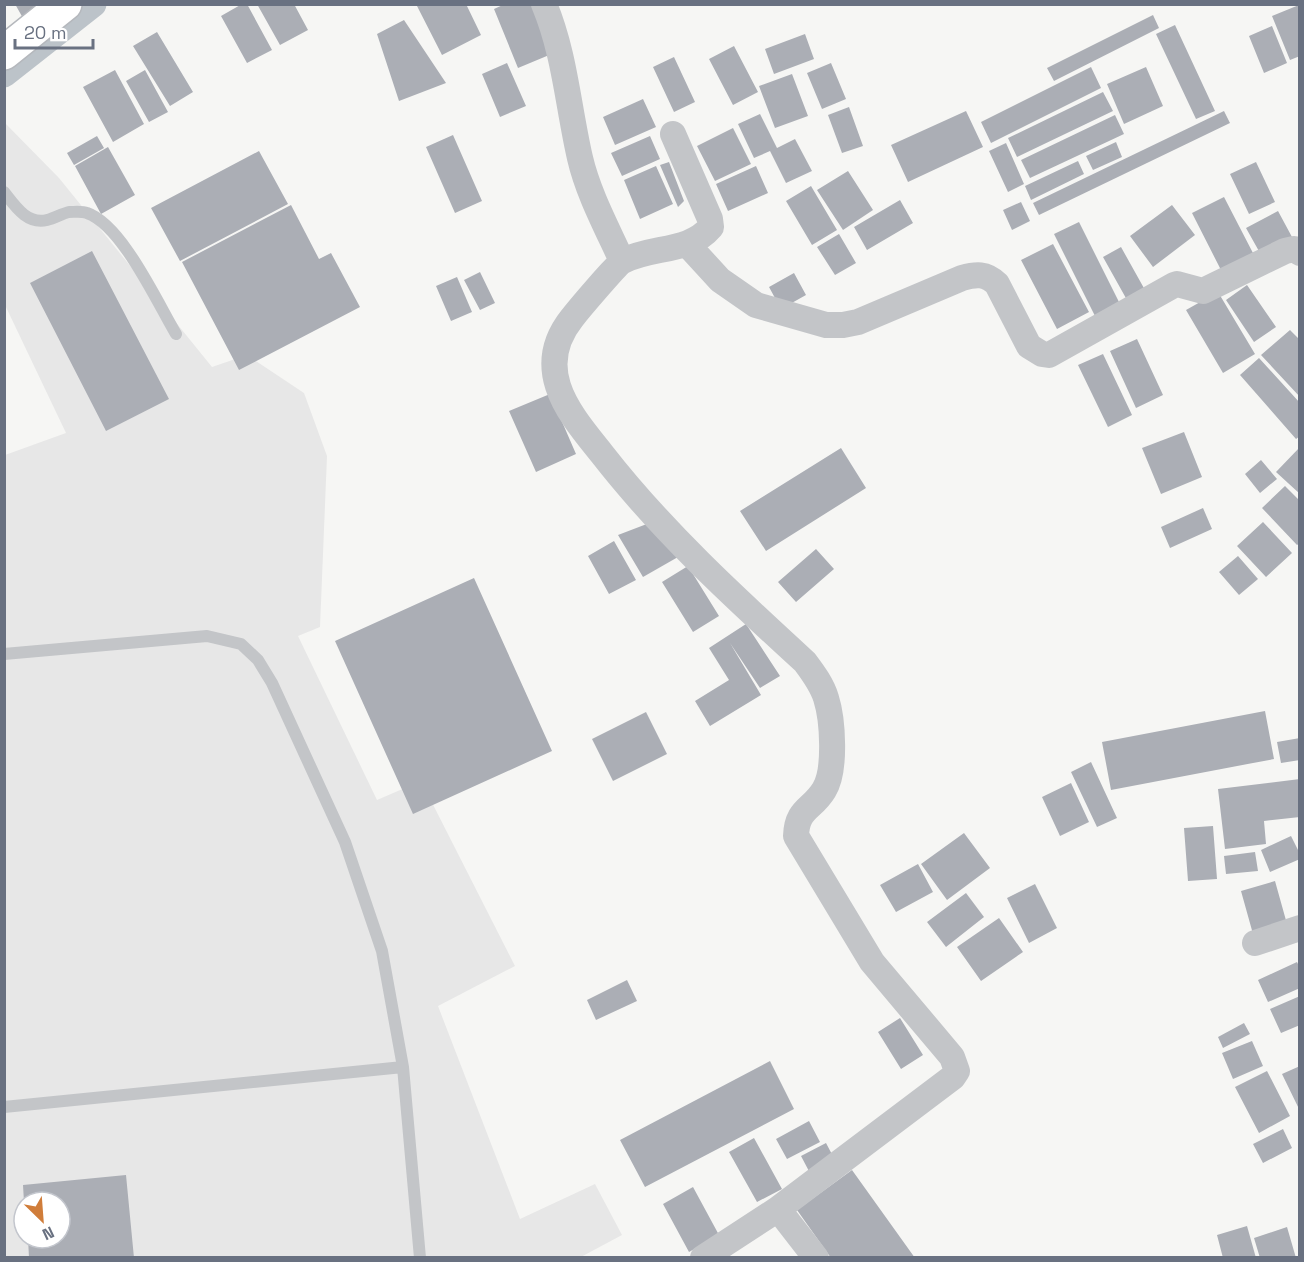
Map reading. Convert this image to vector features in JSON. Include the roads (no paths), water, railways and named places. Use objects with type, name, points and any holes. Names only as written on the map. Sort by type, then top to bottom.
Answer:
[{"type":"main road","points":[[4,53],[65,4]]},
{"type":"street","points":[[544,4],[566,72],[580,160],[593,196],[622,261]]},
{"type":"street","points":[[673,134],[710,219],[711,227],[705,234],[687,244],[622,261],[570,320],[555,347],[554,365],[558,387],[573,415],[624,482],[695,558],[805,662],[817,678],[826,699],[831,725],[829,778],[824,790],[803,812],[797,823],[796,836],[872,962],[956,1064],[957,1071],[953,1077],[778,1209],[703,1257]]},
{"type":"street","points":[[687,244],[720,280],[756,304],[826,325],[858,322],[962,278],[977,274],[990,277],[998,284],[1029,346],[1042,354],[1049,355],[1174,285],[1203,291],[1285,251],[1294,249],[1299,253]]},
{"type":"street","points":[[1255,943],[1299,928]]},
{"type":"street","points":[[778,1209],[816,1257]]},
{"type":"lane","points":[[4,192],[16,207],[35,221],[48,220],[63,213],[79,212],[88,213],[107,225],[127,250],[176,334]]},
{"type":"lane","points":[[4,654],[207,636],[241,644],[258,660],[272,683],[345,842],[382,951],[403,1067],[420,1257]]},
{"type":"lane","points":[[4,1107],[403,1067]]},
{"type":"waterway","points":[[4,74],[93,4]]}]
